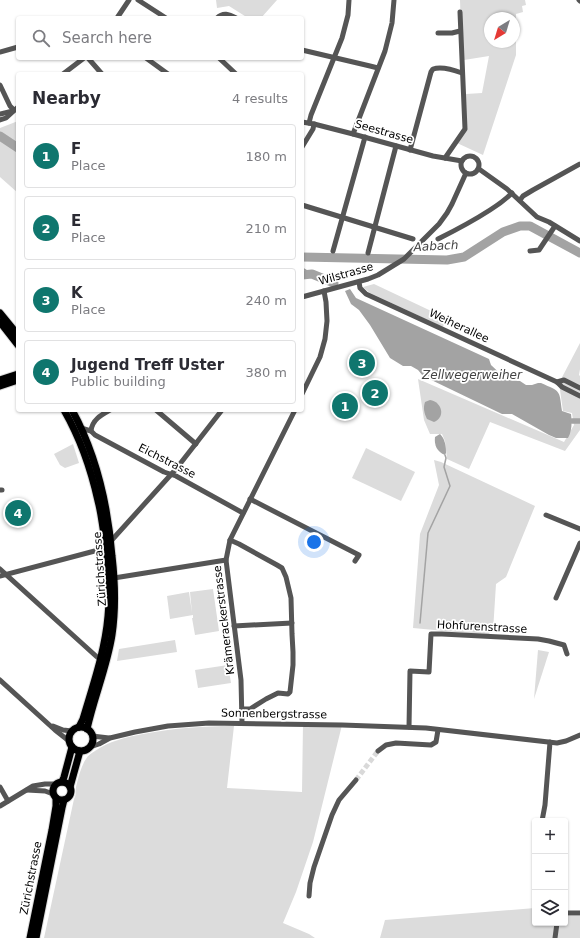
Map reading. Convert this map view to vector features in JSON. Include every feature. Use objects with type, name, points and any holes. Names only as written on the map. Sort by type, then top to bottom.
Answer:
[{"type":"main road","points":[[0,312],[16,332]]},
{"type":"main road","points":[[0,322],[16,342]]},
{"type":"main road","points":[[0,380],[16,375]]},
{"type":"main road","points":[[0,386],[16,381]]},
{"type":"main road","name":"Zürichstrasse","points":[[65,412],[81,445],[92,477],[98,501],[109,575],[108,616],[101,658],[83,719],[83,728]]},
{"type":"main road","name":"Zürichstrasse","points":[[74,412],[87,430],[92,455],[105,500],[114,578],[112,635],[107,657],[83,728]]},
{"type":"main road","points":[[70,744],[76,750],[86,750],[92,741],[90,731],[83,728],[75,729],[69,737],[70,744],[64,776],[53,789],[55,796],[61,800],[68,798],[70,794],[70,787],[80,751]]},
{"type":"main road","points":[[59,783],[66,783],[70,787]]},
{"type":"main road","name":"Zürichstrasse","points":[[30,938],[52,830],[56,806],[55,796]]},
{"type":"main road","name":"Zürichstrasse","points":[[36,938],[64,800]]},
{"type":"street","points":[[118,16],[129,0]]},
{"type":"street","points":[[138,0],[163,16]]},
{"type":"street","points":[[304,144],[313,129],[311,115],[346,26],[349,0]]},
{"type":"street","points":[[353,134],[385,51],[392,23],[394,0]]},
{"type":"street","points":[[445,158],[465,130],[460,12]]},
{"type":"street","points":[[219,16],[227,14],[232,16]]},
{"type":"street","points":[[438,33],[452,33],[460,31]]},
{"type":"street","points":[[0,52],[16,48]]},
{"type":"street","points":[[304,50],[378,68]]},
{"type":"street","points":[[66,72],[81,60]]},
{"type":"street","points":[[90,60],[100,72]]},
{"type":"street","points":[[149,60],[165,72]]},
{"type":"street","points":[[221,60],[234,72]]},
{"type":"street","points":[[410,150],[433,69],[440,68],[462,73]]},
{"type":"street","points":[[0,85],[10,106],[16,109]]},
{"type":"street","points":[[0,114],[16,109]]},
{"type":"street","points":[[0,120],[6,118],[16,109]]},
{"type":"street","name":"Seestrasse","points":[[304,122],[365,137],[433,156],[462,161]]},
{"type":"street","points":[[333,251],[365,137]]},
{"type":"street","points":[[368,253],[396,146]]},
{"type":"street","points":[[467,156],[474,156],[479,162],[479,169],[473,174],[466,173],[461,168],[462,161],[467,156]]},
{"type":"street","points":[[520,200],[532,190],[580,164]]},
{"type":"street","points":[[479,169],[512,193],[538,217],[580,241]]},
{"type":"street","name":"Wilstrasse","points":[[304,296],[358,282],[378,275],[397,265],[410,254],[439,224],[447,213],[466,173]]},
{"type":"street","points":[[438,239],[476,219],[502,202],[512,193]]},
{"type":"street","points":[[304,206],[413,239]]},
{"type":"street","points":[[530,251],[540,250],[555,226]]},
{"type":"street","name":"Weiherallee","points":[[358,282],[360,288],[366,294],[557,382],[562,387],[580,396]]},
{"type":"street","points":[[304,390],[320,357],[326,339],[326,302],[324,291]]},
{"type":"street","name":"Weiherallee","points":[[557,382],[564,380],[580,388]]},
{"type":"street","points":[[87,430],[96,419],[107,412]]},
{"type":"street","points":[[158,412],[196,444]]},
{"type":"street","points":[[111,542],[171,474],[220,412]]},
{"type":"street","name":"Krämerackerstrasse","points":[[242,723],[241,680],[226,560],[230,540],[294,412]]},
{"type":"street","name":"Eichstrasse","points":[[87,430],[243,513]]},
{"type":"street","points":[[250,498],[359,555],[355,561]]},
{"type":"street","points":[[546,514],[580,529]]},
{"type":"street","points":[[230,540],[282,568],[286,577],[291,598],[294,665],[290,692],[288,694],[278,693],[250,709],[242,709]]},
{"type":"street","points":[[556,598],[580,543]]},
{"type":"street","points":[[3,575],[106,548]]},
{"type":"street","points":[[114,578],[226,560]]},
{"type":"street","points":[[0,569],[3,575],[97,657],[101,658]]},
{"type":"street","points":[[234,626],[292,623]]},
{"type":"street","name":"Hohfurenstrasse","points":[[409,728],[410,671],[429,672],[431,634],[538,639],[564,645],[568,654]]},
{"type":"street","points":[[0,680],[51,725],[70,744]]},
{"type":"street","name":"Sonnenbergstrasse","points":[[90,746],[99,744],[110,738],[135,732],[168,726],[209,723],[342,725],[409,728],[550,742],[562,742],[580,735]]},
{"type":"street","points":[[51,725],[72,732]]},
{"type":"street","points":[[378,752],[386,745],[396,743],[430,745],[436,742],[438,730]]},
{"type":"street","name":"Sonnenbergstrasse","points":[[92,736],[110,738]]},
{"type":"street","points":[[543,818],[550,742]]},
{"type":"street","points":[[309,896],[314,866],[332,815],[339,800],[356,780]]},
{"type":"street","points":[[0,806],[33,786],[39,784],[59,783]]},
{"type":"street","points":[[0,787],[8,801]]},
{"type":"street","points":[[28,790],[45,791],[55,796]]},
{"type":"street","points":[[568,913],[580,913]]},
{"type":"street","points":[[554,938],[556,926]]},
{"type":"shaded area","points":[[216,0],[277,0],[263,16],[245,16],[229,6],[217,8]]},
{"type":"shaded area","points":[[460,0],[525,0],[526,5],[522,6],[523,12],[484,12],[484,48],[516,48],[516,55],[483,155],[457,143],[466,130],[466,94],[482,93],[489,56],[464,60]]},
{"type":"shaded area","points":[[16,122],[16,191],[0,177],[0,128]]},
{"type":"shaded area","points":[[374,284],[446,318],[443,327],[370,293],[363,287]]},
{"type":"shaded area","points":[[580,343],[580,430],[565,451],[490,422],[469,469],[447,459],[445,441],[442,434],[430,434],[424,420],[418,379],[564,442],[574,425],[572,413],[563,411],[559,383]]},
{"type":"shaded area","points":[[73,444],[79,463],[65,468],[60,465],[54,454]]},
{"type":"shaded area","points":[[366,448],[415,472],[401,501],[352,478]]},
{"type":"shaded area","points":[[434,460],[535,506],[506,577],[496,584],[493,631],[487,635],[413,628],[420,534],[439,485]]},
{"type":"shaded area","points":[[213,589],[219,631],[195,635],[192,618],[193,615],[170,619],[167,596],[189,592],[192,613],[190,592]]},
{"type":"shaded area","points":[[175,640],[177,652],[117,661],[119,649]]},
{"type":"shaded area","points":[[538,650],[549,652],[534,699]]},
{"type":"shaded area","points":[[228,665],[231,683],[198,688],[195,670]]},
{"type":"shaded area","points":[[303,724],[342,725],[313,842],[296,892],[283,923],[315,938],[44,938],[76,795],[76,787],[83,765],[90,754],[112,742],[137,735],[166,730],[211,726],[234,726],[227,788],[302,792]]},
{"type":"shaded area","points":[[532,908],[532,926],[568,926],[568,916],[580,916],[580,938],[380,938],[385,920]]},
{"type":"water","name":"Zellwegerweiher","points":[[350,289],[356,298],[489,359],[491,365],[507,380],[520,381],[526,385],[541,383],[556,390],[559,395],[562,411],[571,414],[572,420],[568,438],[556,438],[512,414],[502,414],[423,376],[418,370],[411,366],[403,366],[390,358],[370,325],[359,310],[351,304],[345,291]]},
{"type":"water","points":[[430,400],[434,401],[441,410],[440,417],[434,422],[427,419],[424,410],[425,402]]},
{"type":"water","points":[[440,434],[445,443],[445,455],[438,450],[435,443],[435,437]]},
{"type":"waterway","name":"Aabach","points":[[0,136],[16,147]]},
{"type":"waterway","name":"Aabach","points":[[304,257],[447,260],[464,257],[503,232],[520,226],[530,226],[580,253]]},
{"type":"waterway","name":"Aabach","points":[[304,269],[312,274]]},
{"type":"waterway","points":[[304,275],[312,274],[334,283]]},
{"type":"waterway","points":[[572,421],[580,421]]},
{"type":"waterway","points":[[420,623],[428,533],[450,486],[444,467],[446,458],[445,455]]},
{"type":"tunnel","points":[[356,780],[378,751]]},
{"type":"place","name":"K","points":[[362,363]]},
{"type":"place","name":"E","points":[[375,393]]},
{"type":"place","name":"F","points":[[345,406]]},
{"type":"place","name":"Jugend Treff Uster","points":[[18,513]]}]
